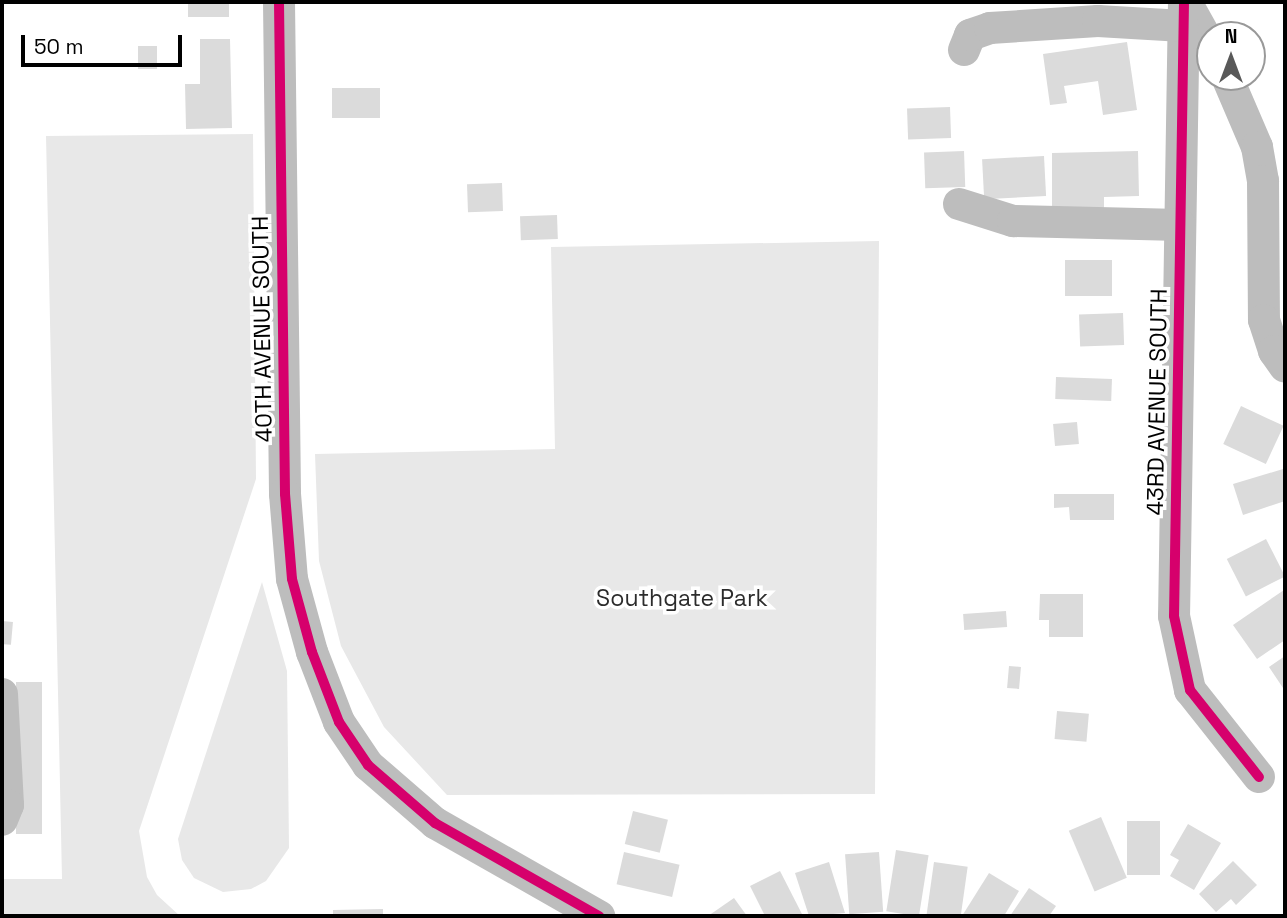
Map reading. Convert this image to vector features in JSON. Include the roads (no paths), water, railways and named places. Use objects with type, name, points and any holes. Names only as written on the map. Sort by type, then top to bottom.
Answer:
[{"type":"street","name":"40TH AVENUE SOUTH","points":[[279,2],[285,494],[292,579],[312,652],[339,722],[368,765],[435,823],[599,916]]},
{"type":"street","points":[[964,50],[970,35],[990,28],[1098,21],[1184,10],[1196,26]]},
{"type":"street","name":"43RD AVENUE SOUTH","points":[[1184,10],[1174,616],[1178,652],[1190,690],[1259,777]]},
{"type":"street","points":[[1233,91],[1257,147],[1263,181],[1264,320],[1274,351],[1285,367]]},
{"type":"street","points":[[959,204],[1013,221],[1180,225]]},
{"type":"street","points":[[2,694],[8,806],[2,820]]},
{"type":"park label","name":"Southgate Park","points":[[682,598]]}]
